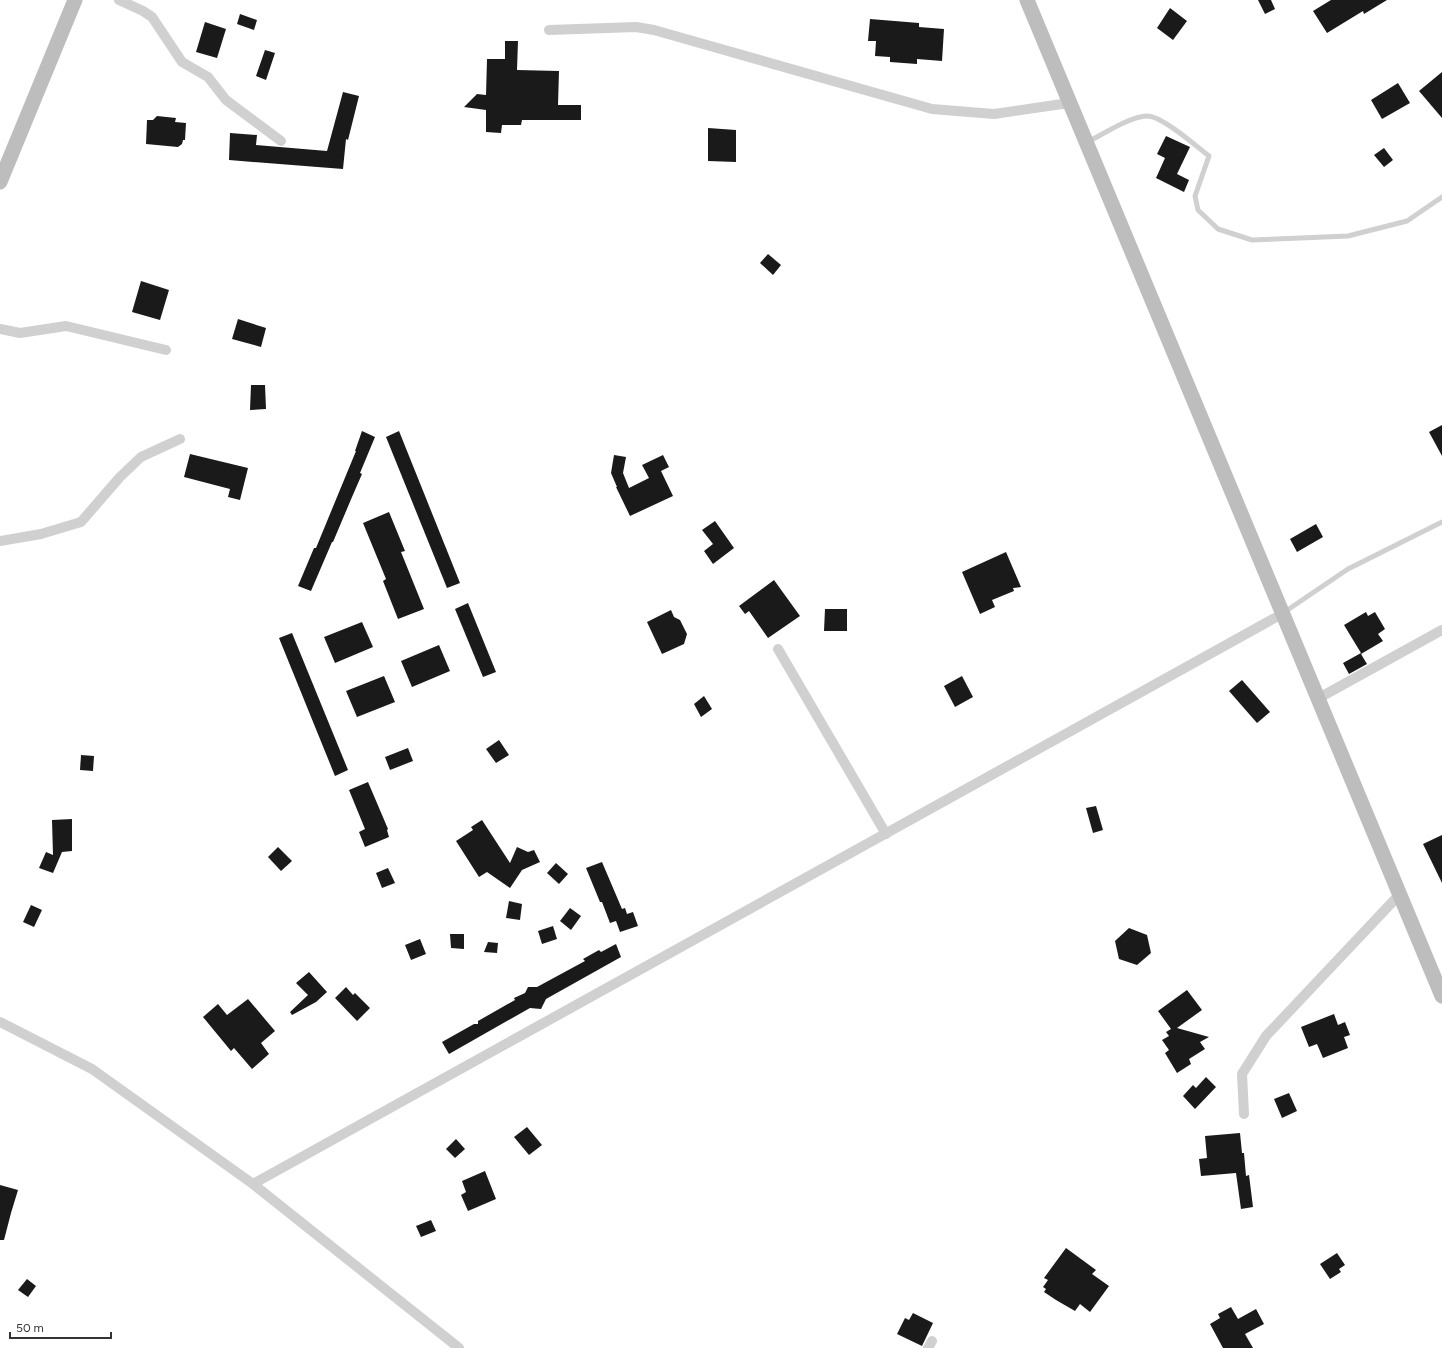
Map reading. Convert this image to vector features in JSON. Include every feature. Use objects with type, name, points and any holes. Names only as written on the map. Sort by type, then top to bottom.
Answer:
[{"type":"street","points":[[0,182],[75,0]]},
{"type":"street","points":[[119,0],[143,11],[152,17],[182,62],[208,77],[226,100],[281,141]]},
{"type":"street","points":[[1027,0],[1442,996]]},
{"type":"street","points":[[549,30],[636,27],[654,30],[932,109],[994,114],[1069,103]]},
{"type":"street","points":[[0,329],[20,333],[66,326],[166,350]]},
{"type":"street","points":[[0,541],[41,534],[81,522],[120,477],[141,457],[180,439]]},
{"type":"street","points":[[253,1184],[1282,614]]},
{"type":"street","points":[[1317,699],[1442,630]]},
{"type":"street","points":[[778,649],[886,834]]},
{"type":"street","points":[[1244,1114],[1242,1074],[1266,1036],[1399,895]]},
{"type":"street","points":[[0,1022],[92,1069],[253,1184],[459,1348]]},
{"type":"lane","points":[[1086,143],[1132,119],[1148,116],[1160,119],[1209,156],[1195,196],[1198,210],[1218,229],[1252,240],[1348,236],[1406,221],[1442,197]]},
{"type":"lane","points":[[1282,614],[1348,569],[1442,522]]},
{"type":"building","points":[[1258,0],[1271,0],[1275,9],[1265,14]]},
{"type":"building","points":[[1331,0],[1387,0],[1364,14],[1363,11],[1327,33],[1313,11]]},
{"type":"building","points":[[1170,8],[1187,21],[1173,40],[1157,28]]},
{"type":"building","points":[[240,14],[257,20],[254,30],[237,24]]},
{"type":"building","points":[[870,19],[919,23],[919,27],[944,29],[942,61],[917,59],[917,64],[890,62],[890,57],[875,56],[876,41],[868,41]]},
{"type":"building","points":[[205,22],[226,29],[217,58],[196,52]]},
{"type":"building","points":[[505,41],[518,41],[517,70],[559,71],[558,105],[581,105],[581,120],[522,120],[521,125],[502,125],[501,133],[486,132],[486,110],[464,107],[477,94],[486,95],[487,59],[505,59]]},
{"type":"building","points":[[265,50],[275,53],[266,80],[256,76]]},
{"type":"building","points":[[1442,72],[1442,118],[1419,91]]},
{"type":"building","points":[[1398,83],[1410,103],[1382,119],[1371,100]]},
{"type":"building","points":[[343,92],[359,96],[348,140],[346,139],[343,169],[229,160],[230,133],[257,135],[256,145],[327,151]]},
{"type":"building","points":[[157,116],[176,118],[175,122],[186,123],[185,140],[183,140],[182,144],[178,147],[146,144],[147,120],[153,120]]},
{"type":"building","points":[[708,128],[736,130],[736,162],[708,161]]},
{"type":"building","points":[[1166,136],[1190,147],[1177,174],[1189,180],[1184,192],[1156,178],[1165,158],[1157,154]]},
{"type":"building","points":[[1384,148],[1393,160],[1384,167],[1374,155]]},
{"type":"building","points":[[768,254],[781,265],[773,275],[760,263]]},
{"type":"building","points":[[141,281],[169,290],[160,320],[132,312]]},
{"type":"building","points":[[238,319],[266,328],[261,347],[232,339]]},
{"type":"building","points":[[251,385],[265,385],[266,409],[250,410]]},
{"type":"building","points":[[1442,425],[1442,456],[1429,432]]},
{"type":"building","points":[[362,431],[375,437],[360,473],[362,474],[311,591],[298,586],[314,548],[316,548],[356,451]]},
{"type":"building","points":[[399,431],[460,583],[447,588],[386,437]]},
{"type":"building","points":[[190,454],[248,468],[240,500],[228,497],[230,489],[184,477]]},
{"type":"building","points":[[614,455],[626,457],[623,473],[629,488],[649,478],[642,465],[663,455],[669,467],[661,471],[673,496],[630,516],[611,473]]},
{"type":"building","points":[[389,512],[405,551],[401,552],[424,609],[398,619],[383,581],[386,579],[363,523]]},
{"type":"building","points":[[715,521],[734,548],[713,564],[704,551],[713,544],[702,530]]},
{"type":"building","points":[[1316,524],[1323,537],[1297,552],[1290,539]]},
{"type":"building","points":[[1006,552],[1021,587],[1013,588],[1014,591],[992,600],[995,607],[980,614],[962,572]]},
{"type":"building","points":[[774,580],[800,616],[768,638],[749,611],[745,614],[739,606]]},
{"type":"building","points":[[468,603],[496,672],[483,677],[455,609]]},
{"type":"building","points":[[825,609],[847,609],[847,631],[824,631]]},
{"type":"building","points":[[671,610],[674,617],[680,620],[687,634],[684,644],[662,654],[647,622]]},
{"type":"building","points":[[1366,612],[1368,616],[1375,612],[1385,629],[1378,634],[1383,641],[1361,654],[1367,664],[1349,674],[1343,663],[1361,653],[1344,625]]},
{"type":"building","points":[[362,622],[373,647],[335,663],[324,637]]},
{"type":"building","points":[[292,633],[348,770],[335,776],[279,638]]},
{"type":"building","points":[[439,645],[450,671],[412,687],[401,661]]},
{"type":"building","points":[[384,676],[395,702],[357,717],[346,691]]},
{"type":"building","points":[[962,676],[973,697],[955,707],[944,686]]},
{"type":"building","points":[[1242,680],[1270,712],[1257,723],[1229,691]]},
{"type":"building","points":[[704,696],[712,709],[701,717],[694,704]]},
{"type":"building","points":[[499,740],[509,755],[496,763],[486,749]]},
{"type":"building","points":[[408,748],[413,761],[390,770],[385,757]]},
{"type":"building","points":[[81,755],[94,756],[93,771],[80,770]]},
{"type":"building","points":[[368,782],[388,829],[389,837],[365,847],[359,832],[365,829],[349,790]]},
{"type":"building","points":[[1096,806],[1103,830],[1093,833],[1086,808]]},
{"type":"building","points":[[72,819],[72,851],[62,852],[53,873],[39,868],[46,852],[53,855],[52,820]]},
{"type":"building","points":[[482,820],[510,863],[517,847],[528,852],[534,850],[540,862],[522,870],[510,888],[487,872],[479,877],[456,841],[473,830],[471,827]]},
{"type":"building","points":[[1442,835],[1442,883],[1423,844]]},
{"type":"building","points":[[278,847],[292,861],[281,871],[268,857]]},
{"type":"building","points":[[602,862],[622,909],[625,908],[627,914],[633,912],[638,926],[620,932],[616,921],[610,923],[586,868]]},
{"type":"building","points":[[556,863],[568,874],[559,884],[547,873]]},
{"type":"building","points":[[388,868],[395,883],[382,888],[376,873]]},
{"type":"building","points":[[509,901],[522,904],[520,920],[506,918]]},
{"type":"building","points":[[31,905],[42,910],[34,927],[23,922]]},
{"type":"building","points":[[570,908],[581,916],[571,930],[560,921]]},
{"type":"building","points":[[553,926],[557,939],[542,944],[538,931]]},
{"type":"building","points":[[1129,928],[1147,935],[1151,953],[1137,965],[1119,959],[1115,941]]},
{"type":"building","points":[[450,934],[464,934],[464,949],[451,948]]},
{"type":"building","points":[[420,939],[426,954],[411,960],[405,945]]},
{"type":"building","points":[[488,942],[498,943],[497,953],[484,952]]},
{"type":"building","points":[[616,944],[621,957],[546,999],[541,1009],[530,1008],[449,1054],[442,1042],[474,1024],[478,1024],[478,1021],[515,1000],[514,998],[525,993],[528,987],[537,987],[585,961],[583,959],[599,950],[601,952]]},
{"type":"building","points":[[309,972],[327,992],[316,1002],[292,1015],[290,1012],[308,995],[296,983]]},
{"type":"building","points":[[346,987],[353,995],[355,993],[370,1008],[357,1021],[335,998]]},
{"type":"building","points":[[1187,990],[1202,1010],[1177,1028],[1209,1037],[1200,1042],[1205,1049],[1189,1059],[1191,1064],[1177,1073],[1165,1053],[1169,1050],[1162,1040],[1169,1036],[1166,1032],[1171,1029],[1158,1011]]},
{"type":"building","points":[[248,999],[275,1031],[261,1043],[269,1054],[252,1069],[234,1048],[231,1051],[203,1017],[218,1004],[227,1015]]},
{"type":"building","points":[[1334,1014],[1338,1025],[1345,1022],[1350,1035],[1344,1037],[1348,1048],[1323,1058],[1317,1044],[1309,1047],[1301,1027]]},
{"type":"building","points":[[1206,1077],[1216,1087],[1195,1109],[1183,1096],[1193,1085],[1196,1088]]},
{"type":"building","points":[[1289,1093],[1297,1111],[1282,1118],[1274,1099]]},
{"type":"building","points":[[527,1127],[542,1145],[529,1155],[514,1137]]},
{"type":"building","points":[[1240,1133],[1246,1176],[1249,1175],[1253,1207],[1241,1209],[1236,1173],[1201,1176],[1199,1159],[1207,1158],[1205,1136]]},
{"type":"building","points":[[456,1139],[465,1149],[455,1158],[446,1149]]},
{"type":"building","points":[[485,1171],[496,1199],[468,1211],[461,1195],[466,1192],[462,1181]]},
{"type":"building","points":[[0,1185],[18,1190],[4,1240],[0,1240]]},
{"type":"building","points":[[431,1220],[436,1231],[421,1237],[416,1226]]},
{"type":"building","points":[[1066,1248],[1096,1270],[1092,1274],[1109,1286],[1090,1312],[1080,1304],[1075,1311],[1044,1292],[1046,1289],[1043,1287],[1048,1280],[1044,1278]]},
{"type":"building","points":[[1337,1253],[1345,1265],[1339,1269],[1341,1272],[1330,1279],[1320,1264]]},
{"type":"building","points":[[27,1279],[36,1286],[28,1297],[18,1290]]},
{"type":"building","points":[[1231,1307],[1238,1319],[1256,1309],[1264,1324],[1245,1334],[1253,1348],[1223,1348],[1210,1324],[1220,1318],[1218,1314]]},
{"type":"building","points":[[913,1313],[933,1323],[922,1346],[897,1334],[905,1318],[909,1320]]}]
